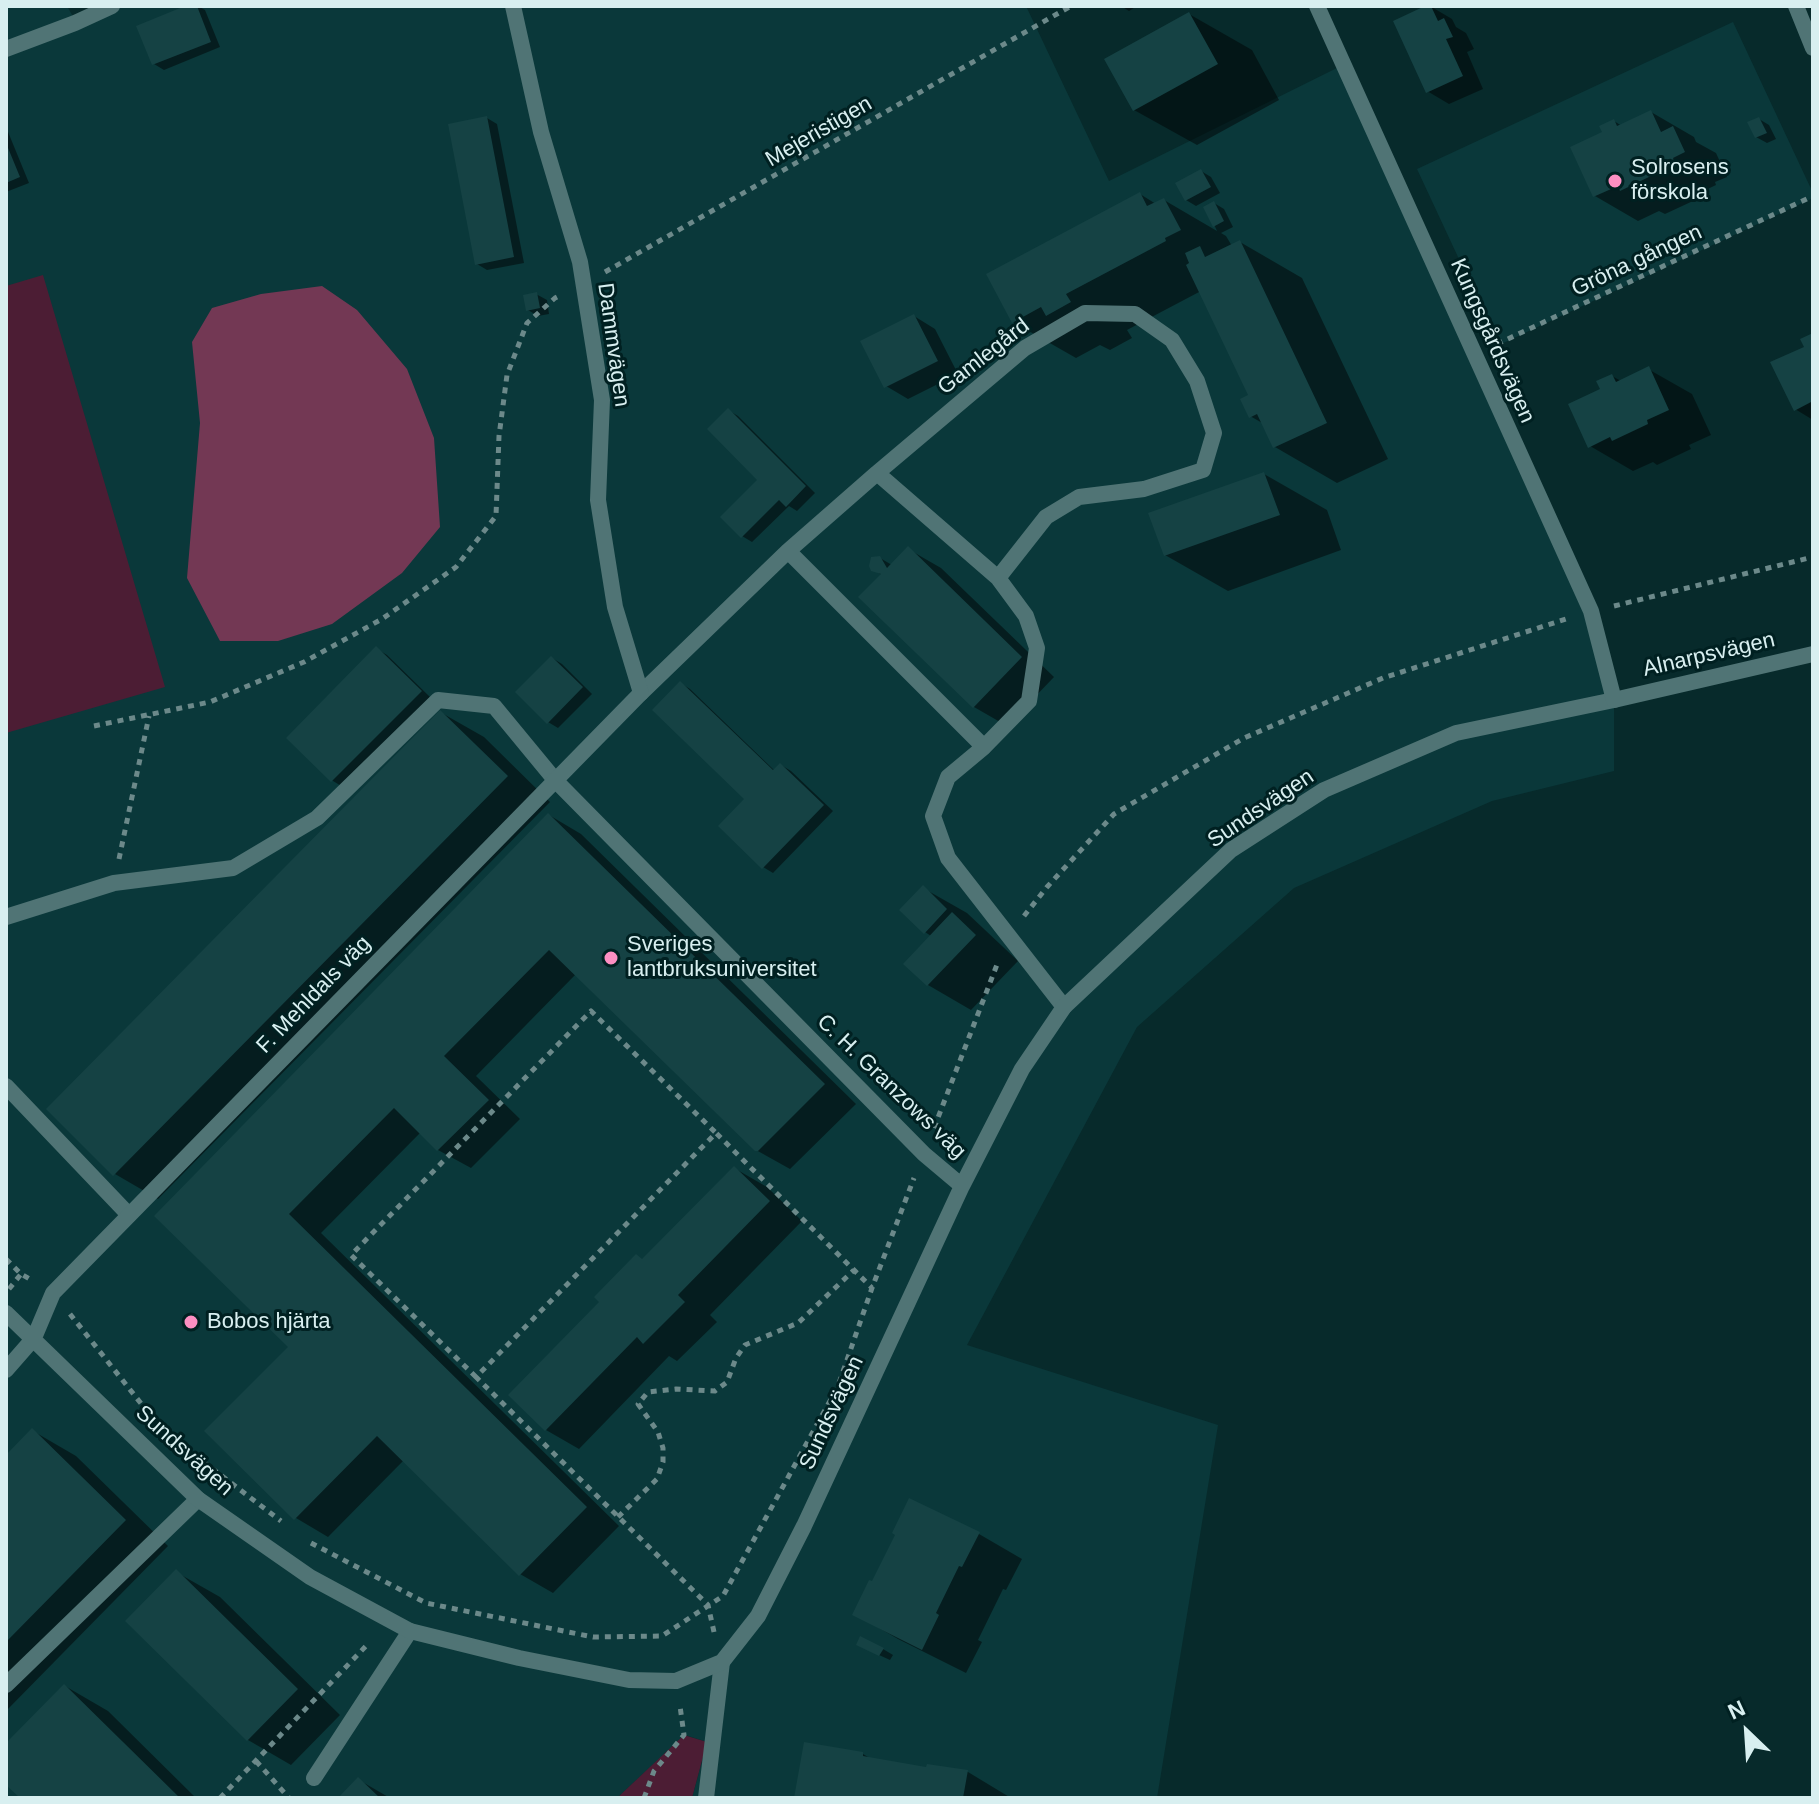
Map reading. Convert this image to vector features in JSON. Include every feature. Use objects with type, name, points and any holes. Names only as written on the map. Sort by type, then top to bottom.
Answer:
[{"type":"street","points":[[6,49],[112,6]]},
{"type":"street","name":"Dammvägen","points":[[513,6],[541,132],[580,262],[602,400],[598,500],[615,607],[641,693]]},
{"type":"street","name":"Kungsgårdsvägen","points":[[1317,6],[1591,611],[1614,700]]},
{"type":"street","points":[[1796,6],[1813,48]]},
{"type":"street","name":"Gamlegård","points":[[641,693],[788,551],[1025,348],[1085,313],[1135,314],[1172,340],[1197,381],[1214,433],[1203,470],[1144,489],[1079,497],[1046,517],[998,578]]},
{"type":"street","points":[[877,473],[998,578],[1026,616],[1037,648],[1029,701],[984,747],[948,777],[933,816],[948,858],[1064,1007]]},
{"type":"street","points":[[788,551],[984,747]]},
{"type":"street","name":"Alnarpsvägen","points":[[1614,700],[1813,654]]},
{"type":"street","name":"F. Mehldals väg","points":[[6,1370],[34,1338],[53,1293],[641,693]]},
{"type":"street","name":"C. H. Granzows väg","points":[[114,883],[233,868],[317,818],[438,700],[494,706],[555,780],[924,1154],[962,1186]]},
{"type":"street","name":"Sundsvägen","points":[[6,1313],[198,1499],[310,1577],[390,1621],[410,1631],[519,1658],[629,1680],[676,1681],[722,1662],[758,1616],[962,1186],[1022,1069],[1064,1007],[1231,850],[1324,790],[1456,733],[1614,700]]},
{"type":"street","points":[[6,917],[114,883]]},
{"type":"street","points":[[6,1086],[129,1215]]},
{"type":"street","points":[[6,1685],[198,1499]]},
{"type":"street","points":[[314,1778],[410,1631]]},
{"type":"street","points":[[706,1798],[722,1662]]},
{"type":"path","name":"Mejeristigen","points":[[94,726],[210,702],[304,662],[382,619],[456,567],[496,516],[499,436],[507,375],[527,323],[555,298],[583,285],[1071,6]]},
{"type":"path","name":"Gröna gången","points":[[1474,354],[1813,196]]},
{"type":"path","points":[[305,1540],[426,1603],[593,1637],[662,1636],[723,1596],[837,1388],[872,1288],[1009,934],[1114,814],[1244,738],[1383,678],[1591,611],[1813,557]]},
{"type":"path","points":[[114,883],[149,715]]},
{"type":"path","points":[[708,1605],[351,1255],[591,1011],[872,1288]]},
{"type":"path","points":[[476,1377],[716,1133]]},
{"type":"path","points":[[618,1517],[657,1479],[663,1462],[658,1432],[638,1404],[648,1392],[676,1389],[715,1391],[727,1382],[736,1358],[745,1345],[798,1323],[854,1270]]},
{"type":"path","points":[[6,1293],[21,1274]]},
{"type":"path","points":[[53,1293],[145,1408]]},
{"type":"path","points":[[187,1449],[282,1522]]},
{"type":"path","points":[[220,1798],[390,1621]]},
{"type":"path","points":[[644,1798],[654,1771],[684,1735],[676,1681]]},
{"type":"path","points":[[256,1761],[289,1798]]},
{"type":"shaded area","name":"Sveriges lantbruksuniversitet","points":[[6,6],[67,6],[76,22],[112,6],[1026,6],[1109,181],[1343,65],[1591,611],[1614,700],[1614,771],[1492,801],[1294,888],[1137,1027],[967,1345],[1218,1425],[1157,1798],[692,1798],[707,1742],[685,1735],[617,1798],[6,1798]]},
{"type":"shaded area","name":"Solrosens förskola","points":[[1733,22],[1813,198],[1499,345],[1417,169]]},
{"type":"shaded area","points":[[43,275],[165,687],[6,733],[6,286]]},
{"type":"shaded area","points":[[322,286],[357,310],[407,369],[434,438],[440,527],[402,573],[332,624],[278,641],[220,641],[187,578],[200,423],[192,342],[212,308],[261,294]]},
{"type":"shaded area","points":[[684,1735],[707,1742],[692,1798],[617,1798]]},
{"type":"building","points":[[185,6],[197,6],[211,42],[152,65],[136,26]]},
{"type":"building","points":[[1431,6],[1438,21],[1444,18],[1453,37],[1446,39],[1463,76],[1426,93],[1393,21]]},
{"type":"building","points":[[1189,12],[1218,64],[1133,111],[1104,59]]},
{"type":"building","points":[[1651,110],[1661,132],[1673,126],[1685,152],[1649,172],[1651,176],[1620,191],[1618,186],[1593,197],[1570,147],[1602,132],[1599,126],[1614,119],[1617,126]]},
{"type":"building","points":[[487,116],[514,257],[475,265],[448,124]]},
{"type":"building","points":[[1759,117],[1767,133],[1755,138],[1747,122]]},
{"type":"building","points":[[6,143],[20,177],[6,183]]},
{"type":"building","points":[[1201,169],[1211,187],[1185,201],[1175,183]]},
{"type":"building","points":[[1140,192],[1147,206],[1164,198],[1181,230],[1066,294],[1071,302],[1046,316],[1041,307],[1012,323],[986,274]]},
{"type":"building","points":[[1214,201],[1224,221],[1213,227],[1203,207]]},
{"type":"building","points":[[1240,240],[1327,423],[1273,448],[1257,414],[1249,418],[1240,399],[1248,395],[1186,265],[1189,263],[1185,253],[1200,246],[1205,257]]},
{"type":"building","points":[[537,292],[540,308],[526,311],[523,295]]},
{"type":"building","points":[[914,314],[938,361],[884,388],[860,341]]},
{"type":"building","points":[[1813,333],[1813,401],[1794,411],[1770,362],[1804,347],[1800,339]]},
{"type":"building","points":[[1649,366],[1669,410],[1612,441],[1610,437],[1588,448],[1568,404],[1600,389],[1596,381],[1612,374],[1616,382]]},
{"type":"building","points":[[728,408],[806,486],[786,507],[779,500],[741,538],[720,517],[757,480],[707,429]]},
{"type":"building","points":[[1264,472],[1280,515],[1164,556],[1148,513]]},
{"type":"building","points":[[908,546],[1022,657],[973,708],[858,597],[881,574],[871,571],[871,557],[880,556],[887,568]]},
{"type":"building","points":[[376,646],[422,691],[331,782],[286,738]]},
{"type":"building","points":[[551,656],[583,687],[547,724],[515,692]]},
{"type":"building","points":[[680,681],[773,770],[780,763],[824,805],[762,869],[718,826],[744,799],[652,710]]},
{"type":"building","points":[[440,710],[508,776],[113,1176],[46,1109]]},
{"type":"building","points":[[548,813],[825,1084],[755,1151],[549,950],[444,1056],[489,1100],[437,1151],[394,1108],[289,1214],[587,1507],[519,1576],[377,1436],[294,1520],[204,1431],[288,1347],[154,1216]]},
{"type":"building","points":[[923,885],[947,909],[924,934],[899,910]]},
{"type":"building","points":[[952,912],[976,935],[927,986],[903,964]]},
{"type":"building","points":[[734,1166],[770,1201],[678,1295],[685,1302],[643,1344],[637,1337],[545,1431],[508,1395],[599,1302],[594,1297],[636,1254],[642,1259]]},
{"type":"building","points":[[32,1428],[126,1520],[6,1642],[6,1455]]},
{"type":"building","points":[[909,1498],[980,1532],[962,1567],[959,1566],[922,1650],[852,1615],[895,1535],[892,1533]]},
{"type":"building","points":[[176,1569],[298,1689],[247,1741],[125,1621]]},
{"type":"building","points":[[860,1636],[884,1648],[879,1656],[856,1645]]},
{"type":"building","points":[[64,1684],[180,1798],[20,1798],[6,1785],[6,1743]]},
{"type":"building","points":[[804,1742],[926,1767],[927,1764],[968,1770],[963,1798],[794,1798]]},
{"type":"building","points":[[358,1777],[380,1798],[338,1798]]},
{"type":"place","name":"Solrosens förskola","points":[[1615,181]]},
{"type":"place","name":"Sveriges lantbruksuniversitet","points":[[611,958]]},
{"type":"place","name":"Bobos hjärta","points":[[191,1322]]}]
